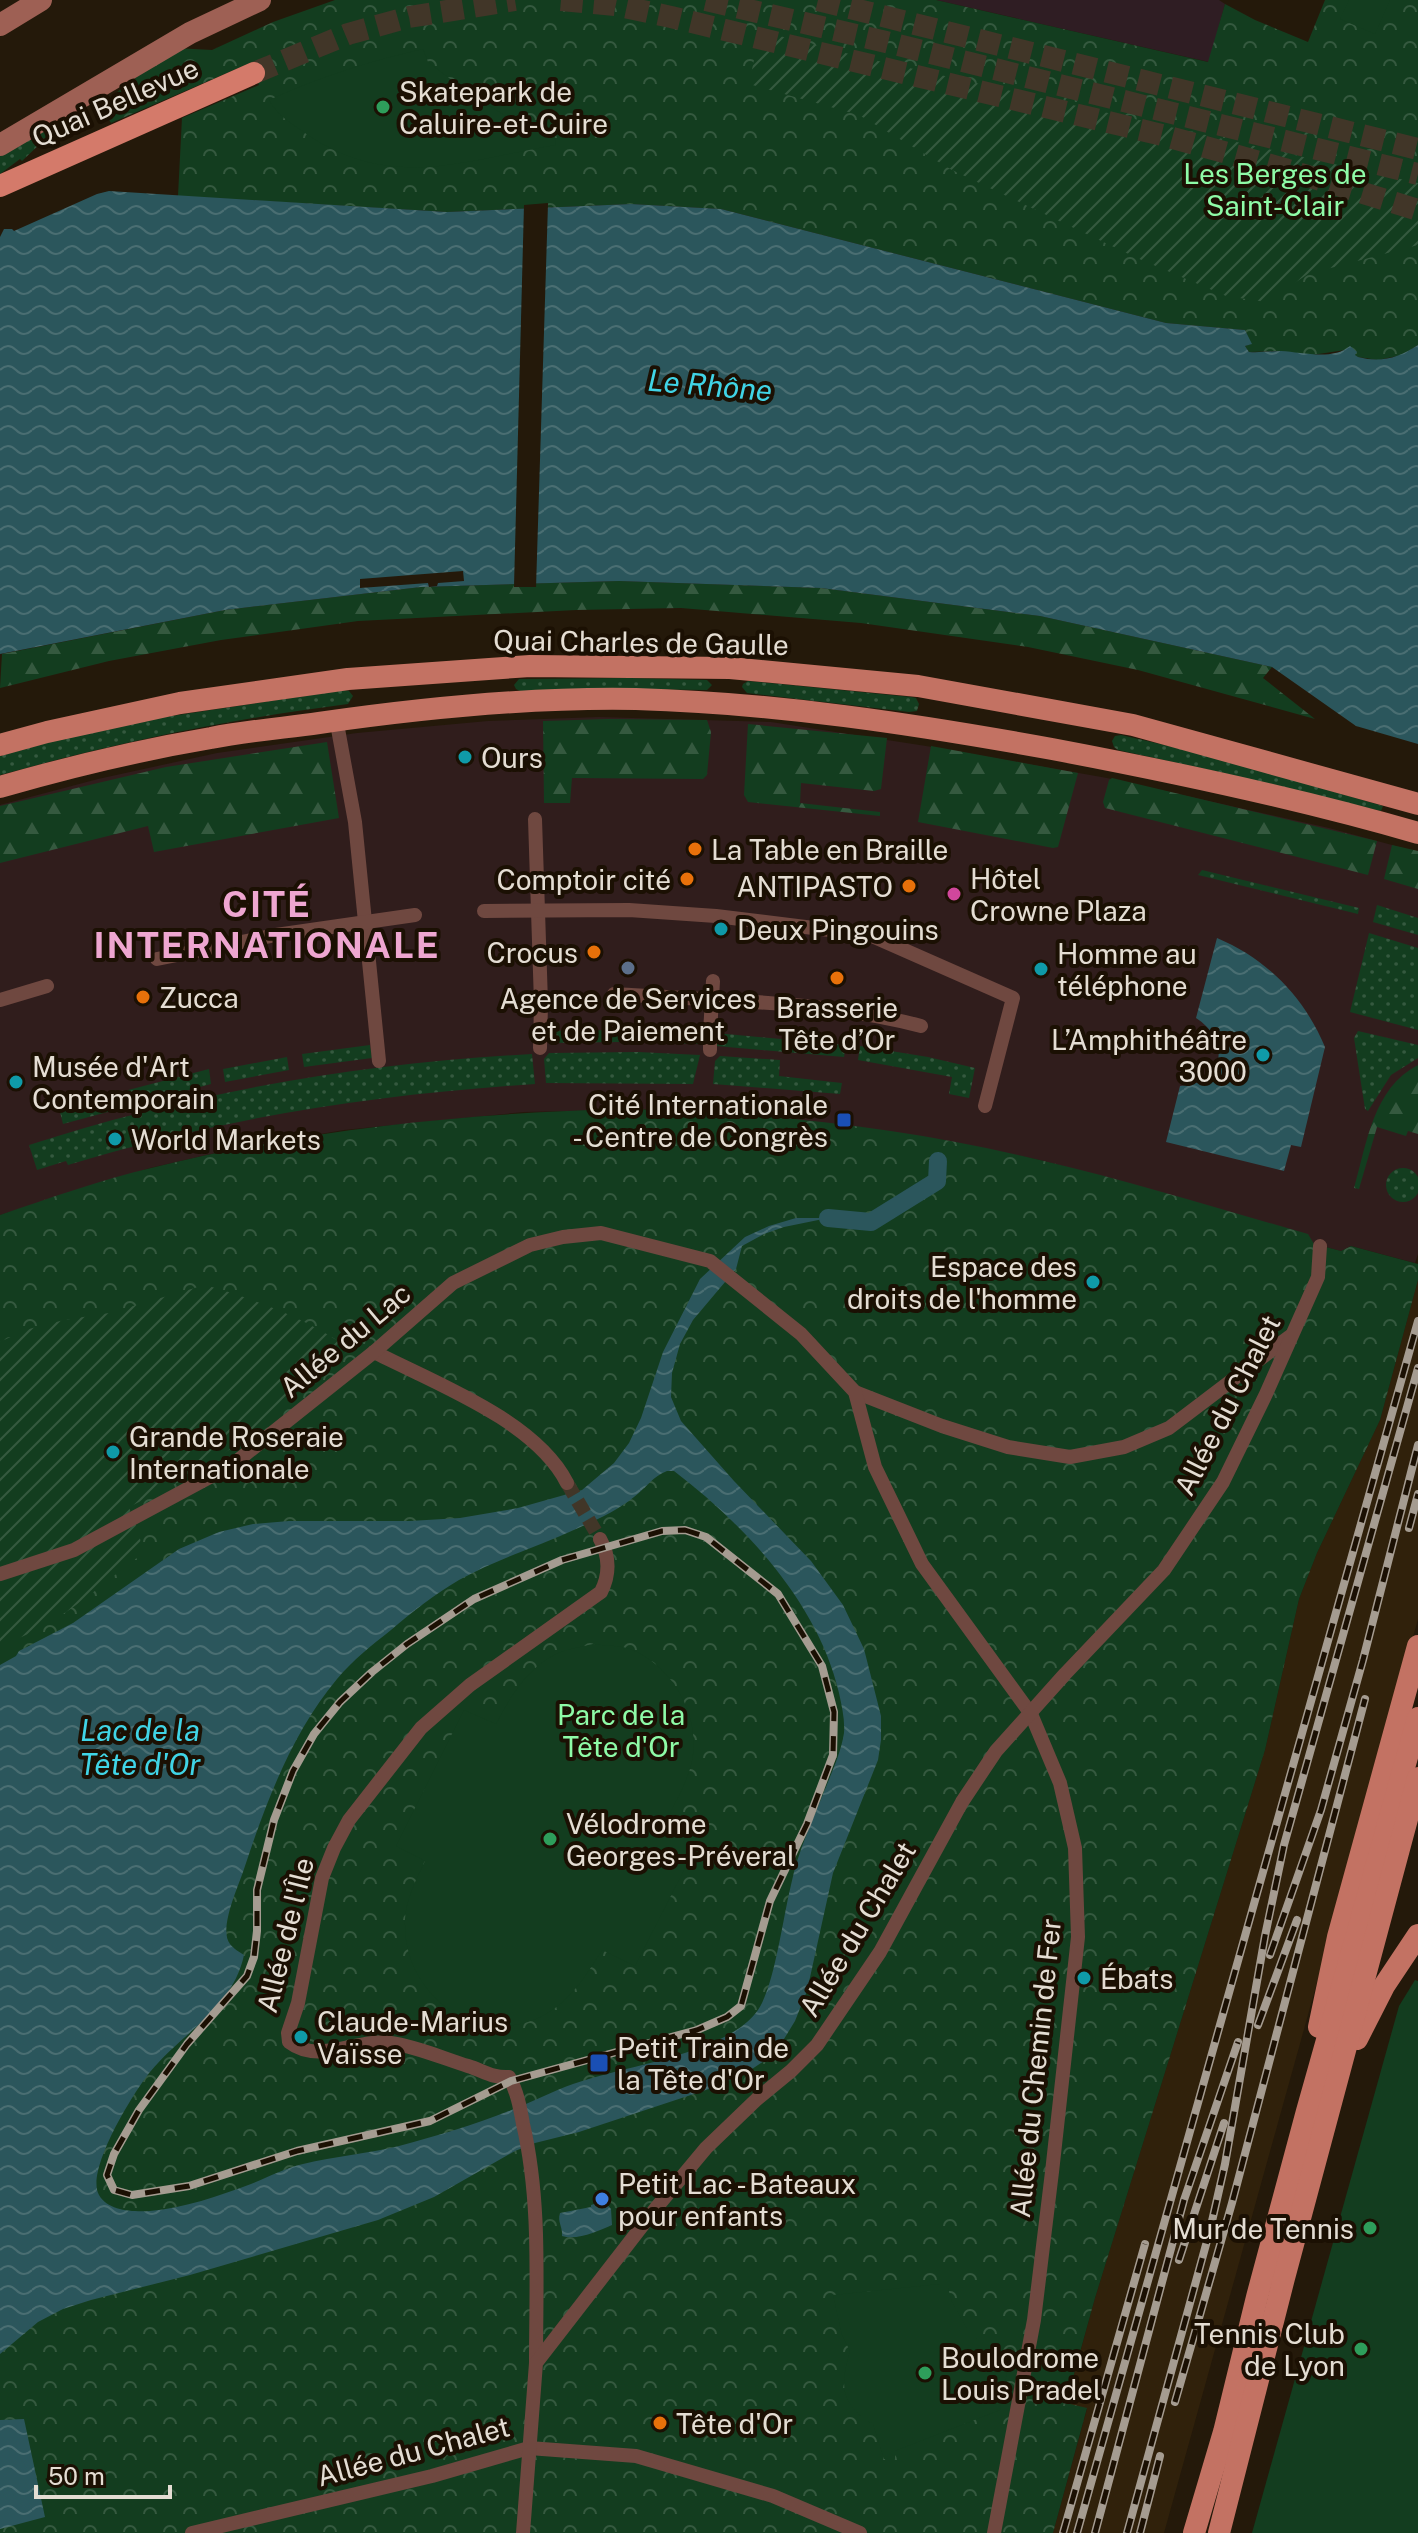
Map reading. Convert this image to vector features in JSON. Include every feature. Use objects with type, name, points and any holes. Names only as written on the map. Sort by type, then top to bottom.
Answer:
[{"type":"highway","name":"Quai Bellevue","points":[[0,186],[254,73]]},
{"type":"main road","points":[[0,25],[41,0]]},
{"type":"main road","points":[[0,145],[190,33],[260,0]]},
{"type":"main road","name":"Quai Charles de Gaulle","points":[[0,745],[180,703],[348,679],[530,666],[730,668],[918,686],[1120,722],[1261,758],[1418,804]]},
{"type":"main road","name":"Quai Charles de Gaulle","points":[[0,787],[51,772],[210,738],[369,715],[473,704],[632,699],[732,704],[924,726],[1126,763],[1418,833]]},
{"type":"main road","points":[[1307,2111],[1323,2003],[1335,1950],[1418,1646]]},
{"type":"main road","points":[[1194,2533],[1224,2432],[1307,2111],[1418,1718]]},
{"type":"main road","points":[[1219,2533],[1365,1969],[1418,1778]]},
{"type":"main road","points":[[1340,2072],[1384,1986],[1418,1935]]},
{"type":"street","points":[[338,729],[355,822],[379,1061]]},
{"type":"street","points":[[535,819],[540,1048]]},
{"type":"street","points":[[484,911],[629,910],[716,916],[870,935],[1013,998],[985,1106]]},
{"type":"street","points":[[157,959],[241,941],[415,915]]},
{"type":"street","points":[[710,1050],[713,981]]},
{"type":"street","points":[[0,1000],[47,986]]},
{"type":"street","points":[[614,994],[801,1006],[892,1018],[921,1026]]},
{"type":"street","points":[[983,1044],[999,1048]]},
{"type":"street","name":"Allée du Lac","points":[[0,1574],[74,1550],[232,1465],[374,1352],[453,1283],[530,1245],[601,1233],[710,1261],[734,1279]]},
{"type":"street","name":"Allée du Chalet","points":[[192,2533],[432,2476],[529,2448],[536,2363],[706,2148],[817,2045],[880,1952],[962,1802],[996,1751],[1164,1570],[1193,1529],[1223,1482],[1293,1335],[1318,1277],[1320,1246]]},
{"type":"street","name":"Allée du Chemin de Fer","points":[[734,1279],[801,1334],[855,1392],[875,1467],[922,1564],[1031,1714],[1060,1783],[1075,1848],[1078,1937],[1034,2320],[994,2533]]},
{"type":"street","points":[[855,1392],[942,1426],[1008,1447],[1070,1457],[1124,1447],[1169,1428],[1293,1335]]},
{"type":"street","points":[[374,1352],[475,1403],[514,1427],[549,1456],[567,1483]]},
{"type":"street","name":"Allée de l'Île","points":[[536,2363],[536,2235],[531,2156],[516,2091],[509,2077],[495,2078],[473,2068],[391,2043],[367,2043],[317,2052],[300,2050],[289,2042],[288,2033],[298,2003],[322,1878],[349,1820],[421,1728],[470,1685],[601,1592],[608,1579],[607,1552],[600,1539]]},
{"type":"street","points":[[523,2533],[529,2448],[636,2456],[773,2496],[860,2533]]},
{"type":"shaded area","points":[[936,0],[1219,0],[1225,4],[1209,62]]},
{"type":"shaded area","points":[[599,717],[771,722],[926,746],[1107,778],[1329,828],[1418,852],[1418,1254],[1415,1263],[1351,1246],[1341,1251],[1314,1244],[1194,1202],[1044,1161],[944,1140],[657,1109],[524,1112],[344,1130],[237,1148],[150,1168],[0,1215],[0,805],[98,779],[217,753],[357,733],[488,721]]},
{"type":"shaded area","points":[[1418,1280],[1418,1619],[1164,2533],[1053,2533],[1087,2409],[1066,2404],[1095,2298],[1265,1750],[1299,1599],[1317,1553],[1380,1420]]},
{"type":"green space","name":"Les Berges de Saint-Clair","points":[[335,0],[936,0],[1208,62],[1225,4],[1308,42],[1325,0],[1418,0],[1418,345],[1402,355],[1378,360],[1358,357],[1345,350],[1312,355],[1249,352],[1245,346],[1251,344],[1245,330],[1166,323],[721,209],[631,204],[447,212],[178,196],[182,118],[259,85],[250,63],[111,123],[100,105],[175,48],[212,50],[273,22]]},
{"type":"green space","points":[[1349,0],[1390,0],[1375,34],[1340,19]]},
{"type":"green space","points":[[760,31],[865,58],[1418,183],[1418,245],[1308,274],[1266,302],[1226,296],[1137,258],[952,170],[859,115],[749,84]]},
{"type":"green space","name":"Skatepark de Caluire-et-Cuire","points":[[423,49],[428,62],[466,91],[512,120],[555,139],[556,145],[459,163],[398,167],[368,162],[337,151],[290,122],[269,100],[345,70]]},
{"type":"green space","points":[[66,119],[22,161],[20,159],[0,174],[0,151]]},
{"type":"green space","points":[[619,581],[821,588],[1040,616],[1272,667],[1263,678],[1315,719],[1138,670],[1028,647],[861,623],[681,608],[358,621],[221,640],[109,661],[0,688],[2,654],[225,610],[421,587]]},
{"type":"green space","points":[[519,679],[707,680],[712,685],[707,690],[520,691],[514,685]]},
{"type":"green space","points":[[748,681],[911,697],[916,698],[919,704],[917,711],[909,712],[747,693],[742,687]]},
{"type":"green space","points":[[343,690],[353,696],[348,704],[173,733],[0,775],[0,756],[60,739],[145,720]]},
{"type":"green space","points":[[707,720],[711,732],[707,775],[703,779],[572,778],[570,803],[544,803],[543,721]]},
{"type":"green space","points":[[748,724],[887,738],[881,789],[874,791],[801,783],[800,803],[880,812],[880,816],[748,802],[744,795]]},
{"type":"green space","points":[[1115,736],[1208,755],[1383,806],[1381,811],[1118,750],[1112,741]]},
{"type":"green space","points":[[327,742],[339,818],[154,852],[148,826],[0,863],[0,806],[166,767]]},
{"type":"green space","points":[[931,746],[1078,773],[1058,847],[918,822]]},
{"type":"green space","points":[[1112,778],[1377,841],[1368,875],[1105,808],[1103,802]]},
{"type":"green space","points":[[1392,845],[1418,851],[1418,889],[1384,879]]},
{"type":"green space","points":[[1202,870],[1359,908],[1358,914],[1198,875]]},
{"type":"green space","points":[[1377,905],[1418,918],[1418,935],[1373,922]]},
{"type":"green space","points":[[1369,933],[1418,948],[1418,1030],[1350,1012]]},
{"type":"green space","points":[[619,1030],[619,1042],[548,1043],[548,1031]]},
{"type":"green space","points":[[634,1030],[702,1033],[701,1044],[633,1042]]},
{"type":"green space","points":[[1358,1031],[1418,1045],[1418,1058],[1391,1075],[1368,1111],[1365,1109],[1354,1038]]},
{"type":"green space","points":[[716,1033],[846,1045],[844,1057],[716,1046]]},
{"type":"green space","points":[[370,1045],[372,1058],[304,1067],[302,1054]]},
{"type":"green space","points":[[860,1046],[975,1068],[969,1098],[949,1094],[952,1077],[858,1060]]},
{"type":"green space","points":[[549,1053],[700,1055],[693,1084],[546,1083],[544,1059]]},
{"type":"green space","points":[[532,1054],[535,1084],[415,1095],[299,1111],[184,1134],[68,1165],[66,1161],[37,1170],[29,1145],[153,1110],[278,1083],[404,1065]]},
{"type":"green space","points":[[720,1056],[780,1060],[779,1076],[842,1083],[840,1094],[713,1084],[715,1061]]},
{"type":"green space","points":[[287,1057],[289,1070],[225,1082],[223,1069]]},
{"type":"green space","points":[[1418,1065],[1418,1134],[1408,1131],[1406,1136],[1377,1127],[1359,1189],[1354,1188],[1368,1135],[1381,1102],[1403,1075]]},
{"type":"green space","points":[[209,1069],[211,1084],[63,1124],[59,1108]]},
{"type":"green space","name":"Parc de la Tête d'Or","points":[[616,1109],[778,1117],[885,1130],[991,1149],[1143,1187],[1308,1234],[1314,1244],[1341,1251],[1351,1246],[1418,1264],[1418,1280],[1380,1420],[1317,1553],[1299,1599],[1265,1750],[1095,2298],[1066,2403],[1087,2408],[1053,2533],[0,2533],[0,1215],[132,1173],[266,1143],[440,1120]]},
{"type":"green space","points":[[1403,1168],[1415,1173],[1420,1185],[1415,1197],[1403,1202],[1391,1197],[1386,1185],[1391,1173]]},
{"type":"green space","name":"Grande Roseraie Internationale","points":[[205,1285],[280,1311],[350,1349],[259,1429],[193,1475],[129,1507],[140,1538],[138,1557],[56,1619],[0,1645],[0,1342],[25,1330],[109,1313]]},
{"type":"green space","name":"Vélodrome Georges-Préveral","points":[[593,1644],[630,1649],[645,1657],[659,1667],[680,1694],[688,1710],[694,1744],[688,1775],[670,1813],[704,1831],[635,1966],[602,1950],[571,1993],[546,2014],[521,2024],[496,2026],[472,2021],[432,1995],[408,1951],[406,1908],[425,1861],[396,1846],[464,1710],[496,1724],[514,1694],[536,1667],[556,1654]]},
{"type":"green space","name":"Tennis Club de Lyon","points":[[1415,1980],[1418,1981],[1418,2533],[1252,2533],[1399,2006]]},
{"type":"green space","name":"Boulodrome Louis Pradel","points":[[940,2284],[948,2288],[966,2327],[1007,2372],[1000,2410],[895,2451],[895,2459],[884,2459],[873,2424],[854,2409],[845,2393],[850,2351],[842,2335],[833,2295]]},
{"type":"water","name":"Le Rhône","points":[[109,191],[447,212],[631,204],[721,209],[1166,323],[1245,330],[1252,344],[1245,346],[1249,352],[1326,354],[1343,351],[1350,346],[1358,357],[1382,359],[1418,345],[1418,744],[1356,726],[1272,667],[1040,616],[821,588],[619,581],[421,587],[225,610],[0,654],[0,237],[4,229],[14,231]]},
{"type":"water","name":"L’Amphithéâtre 3000","points":[[1217,938],[1252,957],[1282,982],[1306,1012],[1325,1047],[1301,1147],[1291,1145],[1284,1171],[1166,1142],[1180,1086],[1206,1078],[1218,1060],[1215,1038],[1196,1018]]},
{"type":"water","name":"Lac de la Tête d'Or","points":[[796,1218],[828,1218],[784,1227],[742,1246],[736,1269],[693,1320],[680,1344],[672,1373],[671,1397],[681,1421],[811,1561],[843,1605],[864,1649],[881,1716],[878,1760],[833,1873],[807,1991],[784,2039],[767,2059],[715,2087],[579,2132],[535,2143],[434,2197],[378,2220],[63,2309],[38,2322],[0,2354],[0,1665],[19,1651],[73,1623],[179,1549],[219,1532],[253,1524],[289,1521],[460,1518],[518,1508],[582,1490],[614,1463],[629,1443],[641,1418],[663,1352],[700,1279],[745,1237]],"holes":[[[674,1471],[727,1516],[776,1569],[797,1598],[829,1660],[843,1713],[841,1747],[798,1860],[771,1977],[756,2013],[741,2027],[704,2046],[573,2084],[471,2125],[428,2138],[297,2166],[226,2193],[176,2207],[129,2211],[108,2204],[99,2195],[96,2184],[113,2132],[150,2072],[218,2005],[238,1974],[244,1955],[230,1944],[226,1928],[234,1896],[282,1769],[307,1722],[337,1679],[370,1647],[450,1585],[614,1511],[658,1476]]]},
{"type":"water","points":[[604,2201],[611,2209],[612,2225],[581,2236],[562,2236],[560,2213]]},
{"type":"water","points":[[24,2419],[45,2517],[0,2529],[0,2420]]},
{"type":"pier","points":[[548,203],[536,587],[514,587],[524,205]]},
{"type":"pier","points":[[463,571],[464,581],[438,583],[437,586],[429,587],[428,583],[360,588],[360,579]]},
{"type":"waterway","points":[[828,1218],[871,1222],[937,1181],[938,1161]]},
{"type":"tunnel","points":[[254,73],[348,34],[409,17],[515,0]]},
{"type":"tunnel","points":[[561,0],[615,5],[671,17],[1162,135],[1418,210]]},
{"type":"tunnel","points":[[706,0],[1418,174]]},
{"type":"tunnel","points":[[818,0],[1418,149]]},
{"type":"tunnel","points":[[567,1483],[600,1539]]},
{"type":"railway","points":[[1077,2533],[1418,1321]]},
{"type":"railway","points":[[1127,2533],[1210,2230],[1284,1845],[1418,1368]]},
{"type":"railway","points":[[1270,1955],[1321,1810],[1418,1445]]},
{"type":"railway","points":[[1409,1528],[1418,1494]]},
{"type":"railway","points":[[685,1530],[706,1537],[778,1594],[822,1666],[834,1712],[833,1755],[807,1824],[770,1901],[741,2006],[727,2017],[697,2030],[511,2081],[430,2121],[297,2151],[189,2186],[132,2195],[114,2190],[107,2175],[114,2154],[139,2110],[187,2044],[247,1976],[254,1957],[257,1890],[274,1820],[293,1771],[314,1734],[340,1702],[407,1644],[474,1599],[562,1560],[662,1531],[685,1530]]},
{"type":"railway","points":[[1175,2402],[1232,2203],[1365,1699]]},
{"type":"railway","points":[[1258,2025],[1297,1920]]},
{"type":"railway","points":[[1095,2533],[1184,2200],[1238,2042]]},
{"type":"railway","points":[[1179,2260],[1224,2123]]},
{"type":"railway","points":[[1063,2533],[1145,2244]]},
{"type":"railway","points":[[1140,2533],[1160,2456]]},
{"type":"place","name":"Skatepark de Caluire-et-Cuire","points":[[383,107]]},
{"type":"place","name":"Ours","points":[[465,757]]},
{"type":"place","name":"La Table en Braille","points":[[695,849]]},
{"type":"place","name":"Comptoir cité","points":[[687,879]]},
{"type":"place","name":"ANTIPASTO","points":[[909,886]]},
{"type":"place","name":"Hôtel Crowne Plaza","points":[[954,894]]},
{"type":"place","name":"Deux Pingouins","points":[[721,929]]},
{"type":"place","name":"Crocus","points":[[594,952]]},
{"type":"place","name":"Agence de Services et de Paiement","points":[[628,968]]},
{"type":"place","name":"Homme au téléphone","points":[[1041,969]]},
{"type":"place","name":"Brasserie Tête d’Or","points":[[837,978]]},
{"type":"place","name":"Zucca","points":[[143,997]]},
{"type":"place","name":"L’Amphithéâtre 3000","points":[[1263,1055]]},
{"type":"place","name":"Musée d'Art Contemporain","points":[[16,1082]]},
{"type":"place","name":"Cité Internationale - Centre de Congrès","points":[[844,1120]]},
{"type":"place","name":"World Markets","points":[[115,1139]]},
{"type":"place","name":"Espace des droits de l'homme","points":[[1093,1282]]},
{"type":"place","name":"Grande Roseraie Internationale","points":[[113,1452]]},
{"type":"place","name":"Vélodrome Georges-Préveral","points":[[550,1839]]},
{"type":"place","name":"Ébats","points":[[1084,1978]]},
{"type":"place","name":"Claude-Marius Vaïsse","points":[[301,2037]]},
{"type":"place","name":"Petit Train de la Tête d'Or","points":[[599,2063]]},
{"type":"place","name":"Petit Lac - Bateaux pour enfants","points":[[602,2199]]},
{"type":"place","name":"Mur de Tennis","points":[[1370,2228]]},
{"type":"place","name":"Tennis Club de Lyon","points":[[1361,2349]]},
{"type":"place","name":"Boulodrome Louis Pradel","points":[[925,2373]]},
{"type":"place","name":"Tête d'Or","points":[[660,2423]]},
{"type":"district","name":"CITÉ INTERNATIONALE","points":[[267,924]]}]
